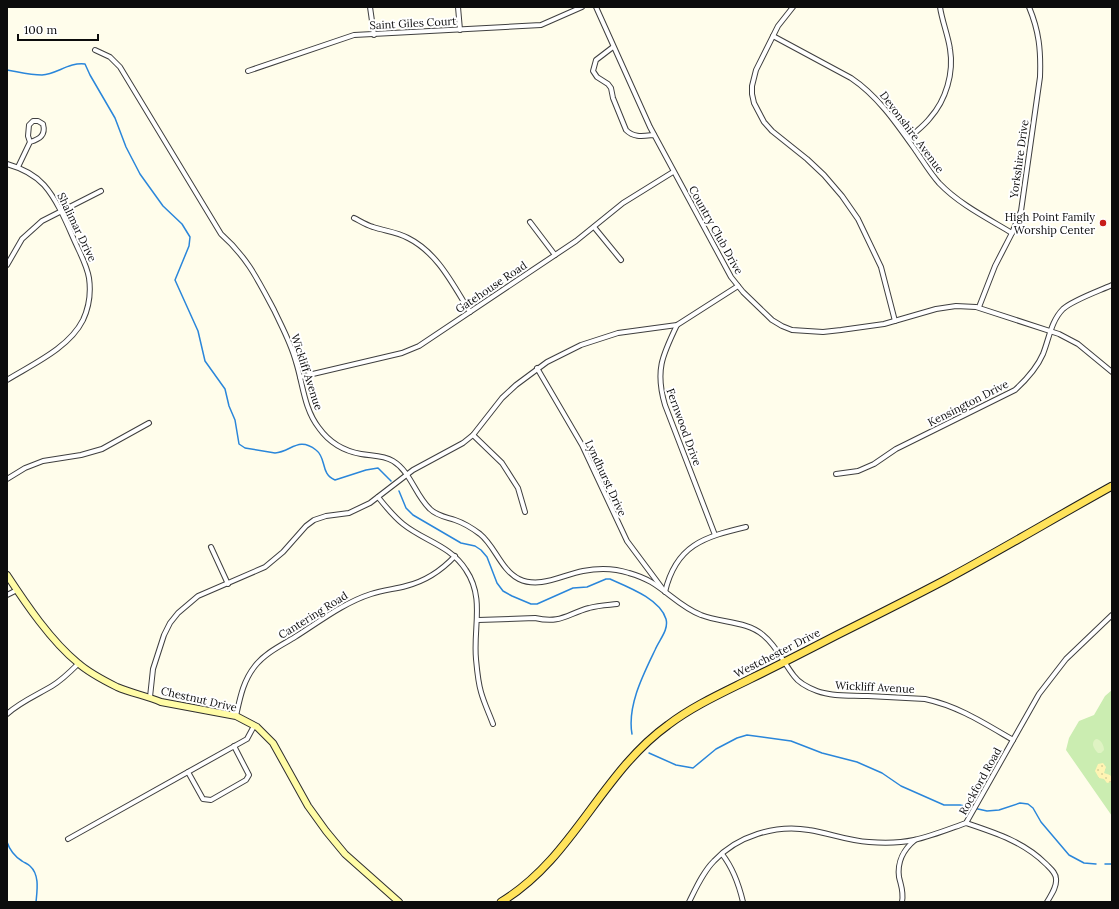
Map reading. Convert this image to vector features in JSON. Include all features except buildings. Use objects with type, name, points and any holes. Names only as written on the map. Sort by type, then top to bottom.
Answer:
[{"type":"main road","name":"Westchester Drive","points":[[501,902],[512,895],[541,870],[572,835],[624,765],[645,743],[668,724],[710,699],[945,580],[1112,486]]},
{"type":"street","points":[[370,7],[374,35]]},
{"type":"street","points":[[458,7],[460,30]]},
{"type":"street","name":"Saint Giles Court","points":[[248,71],[354,36],[541,25],[582,7]]},
{"type":"street","name":"Country Club Drive","points":[[596,7],[654,134],[673,172],[731,277],[772,320],[792,330],[823,332],[895,321],[936,309],[956,306],[979,307],[1058,334],[1078,344],[1112,372]]},
{"type":"street","points":[[793,7],[778,26],[756,70],[752,94],[757,110],[764,122],[772,131],[807,159],[824,176],[842,196],[858,219],[881,267],[895,321]]},
{"type":"street","points":[[908,139],[930,119],[940,104],[948,86],[951,63],[950,49],[940,7]]},
{"type":"street","name":"Yorkshire Drive","points":[[979,307],[994,266],[1012,233],[1021,211],[1040,76],[1041,57],[1036,24],[1029,7]]},
{"type":"street","name":"Devonshire Avenue","points":[[773,36],[862,85],[875,98],[908,139],[932,174],[947,191],[1012,233]]},
{"type":"street","points":[[613,47],[596,60],[593,65],[594,74],[611,88],[613,98],[626,130],[635,136],[654,134]]},
{"type":"street","name":"Wickliff Avenue","points":[[95,50],[110,57],[120,67],[221,234],[240,252],[250,267],[290,341],[310,414],[319,428],[329,439],[341,448],[364,455],[377,455],[388,458],[399,465],[430,510],[440,516],[464,524],[480,534],[487,540],[508,571],[521,580],[531,583],[540,583],[581,572],[606,569],[629,573],[650,582],[683,606],[699,614],[716,620],[747,626],[763,634],[780,653],[795,677],[808,687],[818,692],[834,695],[925,699],[938,702],[954,706],[1013,740]]},
{"type":"street","points":[[18,167],[30,142],[28,130],[29,126],[33,121],[38,121],[43,124],[43,135],[30,142]]},
{"type":"street","name":"Shalimar Drive","points":[[7,164],[18,167],[31,174],[43,184],[52,195],[88,270],[90,290],[86,313],[79,326],[68,339],[50,354],[7,380]]},
{"type":"street","name":"Gatehouse Road","points":[[300,377],[402,353],[419,346],[576,241],[623,203],[673,172]]},
{"type":"street","points":[[7,265],[22,239],[33,228],[42,221],[101,191]]},
{"type":"street","points":[[354,218],[373,227],[407,237],[418,243],[444,270],[470,312]]},
{"type":"street","points":[[530,222],[555,255]]},
{"type":"street","points":[[594,227],[621,260]]},
{"type":"street","name":"Kensington Drive","points":[[836,474],[858,471],[874,464],[896,449],[1015,390],[1027,379],[1037,366],[1058,316],[1069,304],[1112,285]]},
{"type":"street","points":[[150,697],[153,669],[164,635],[170,623],[186,605],[198,596],[265,567],[283,552],[306,526],[314,520],[326,516],[349,513],[370,503],[413,470],[463,443],[474,435],[502,398],[537,368],[547,362],[581,345],[618,333],[677,325],[738,286]]},
{"type":"street","name":"Fernwood Drive","points":[[677,325],[666,348],[661,364],[661,390],[665,405],[715,535]]},
{"type":"street","name":"Lyndhurst Drive","points":[[537,368],[582,445],[628,541],[665,592]]},
{"type":"street","points":[[7,479],[25,468],[43,461],[58,457],[81,455],[102,449],[149,423]]},
{"type":"street","points":[[474,435],[502,463],[518,488],[525,512]]},
{"type":"street","points":[[378,497],[390,512],[403,524],[455,556],[468,571],[474,584],[478,602],[476,658],[481,693],[493,724]]},
{"type":"street","points":[[665,592],[670,573],[681,557],[695,544],[715,535],[746,527]]},
{"type":"street","points":[[211,547],[228,584]]},
{"type":"street","name":"Cantering Road","points":[[236,716],[242,690],[255,665],[270,653],[355,599],[376,592],[422,581],[440,570],[455,556]]},
{"type":"street","name":"Chestnut Drive","points":[[7,575],[44,627],[78,664],[118,687],[161,702],[236,716],[254,726],[273,742],[308,806],[333,840],[345,854],[399,902]]},
{"type":"street","points":[[7,595],[17,590]]},
{"type":"street","points":[[478,620],[535,618],[544,620],[558,620],[588,608],[618,604]]},
{"type":"street","name":"Rockford Road","points":[[689,902],[702,878],[714,861],[739,842],[754,835],[786,829],[808,830],[848,840],[869,842],[915,839],[966,823],[1039,694],[1066,658],[1112,615]]},
{"type":"street","points":[[7,714],[20,704],[54,686],[67,676],[78,664]]},
{"type":"street","points":[[68,839],[247,739],[254,726]]},
{"type":"street","points":[[188,772],[203,799],[211,800],[246,780],[249,775],[234,746]]},
{"type":"street","points":[[966,823],[1007,837],[1044,862],[1053,871],[1057,882],[1056,887],[1047,902]]},
{"type":"street","points":[[902,902],[903,896],[899,876],[899,864],[908,846],[915,839]]},
{"type":"street","points":[[722,854],[732,868],[741,890],[743,902]]},
{"type":"green space","points":[[1112,690],[1112,816],[1066,750],[1069,738],[1079,721],[1094,715],[1105,696]]},
{"type":"green space","points":[[1096,739],[1101,741],[1104,750],[1101,753],[1098,753],[1093,746],[1093,742]]},
{"type":"sand","points":[[1103,763],[1106,767],[1104,773],[1110,775],[1112,778],[1111,782],[1107,783],[1104,779],[1099,778],[1095,771],[1098,764]]},
{"type":"waterway","points":[[7,70],[42,75],[53,73],[68,66],[85,64],[115,118],[126,147],[140,174],[163,206],[182,224],[190,237],[189,246],[175,280],[198,331],[205,361],[225,389],[229,406],[235,420],[239,444],[245,448],[275,453],[304,444],[310,446],[319,453],[322,457],[327,474],[335,480],[366,470],[378,468],[391,481]]},
{"type":"waterway","points":[[399,491],[406,508],[413,515],[461,543],[475,546],[481,550],[487,557],[497,583],[503,591],[512,596],[531,604],[537,604],[573,588],[587,587],[606,579],[610,579],[642,594],[657,605],[663,612],[667,623],[637,691],[632,713],[632,734]]},
{"type":"waterway","points":[[649,753],[676,765],[693,768],[716,749],[737,738],[747,735],[791,741],[822,753],[857,762],[882,773],[901,786],[944,805],[960,805],[987,811],[999,810],[1020,803],[1028,804],[1033,808],[1041,822],[1069,855],[1084,863],[1096,864]]},
{"type":"waterway","points":[[7,842],[11,851],[19,859],[30,866],[37,878],[36,902]]},
{"type":"waterway","points":[[1105,864],[1112,864]]},
{"type":"place","name":"High Point Family Worship Center","points":[[1103,223]]}]
